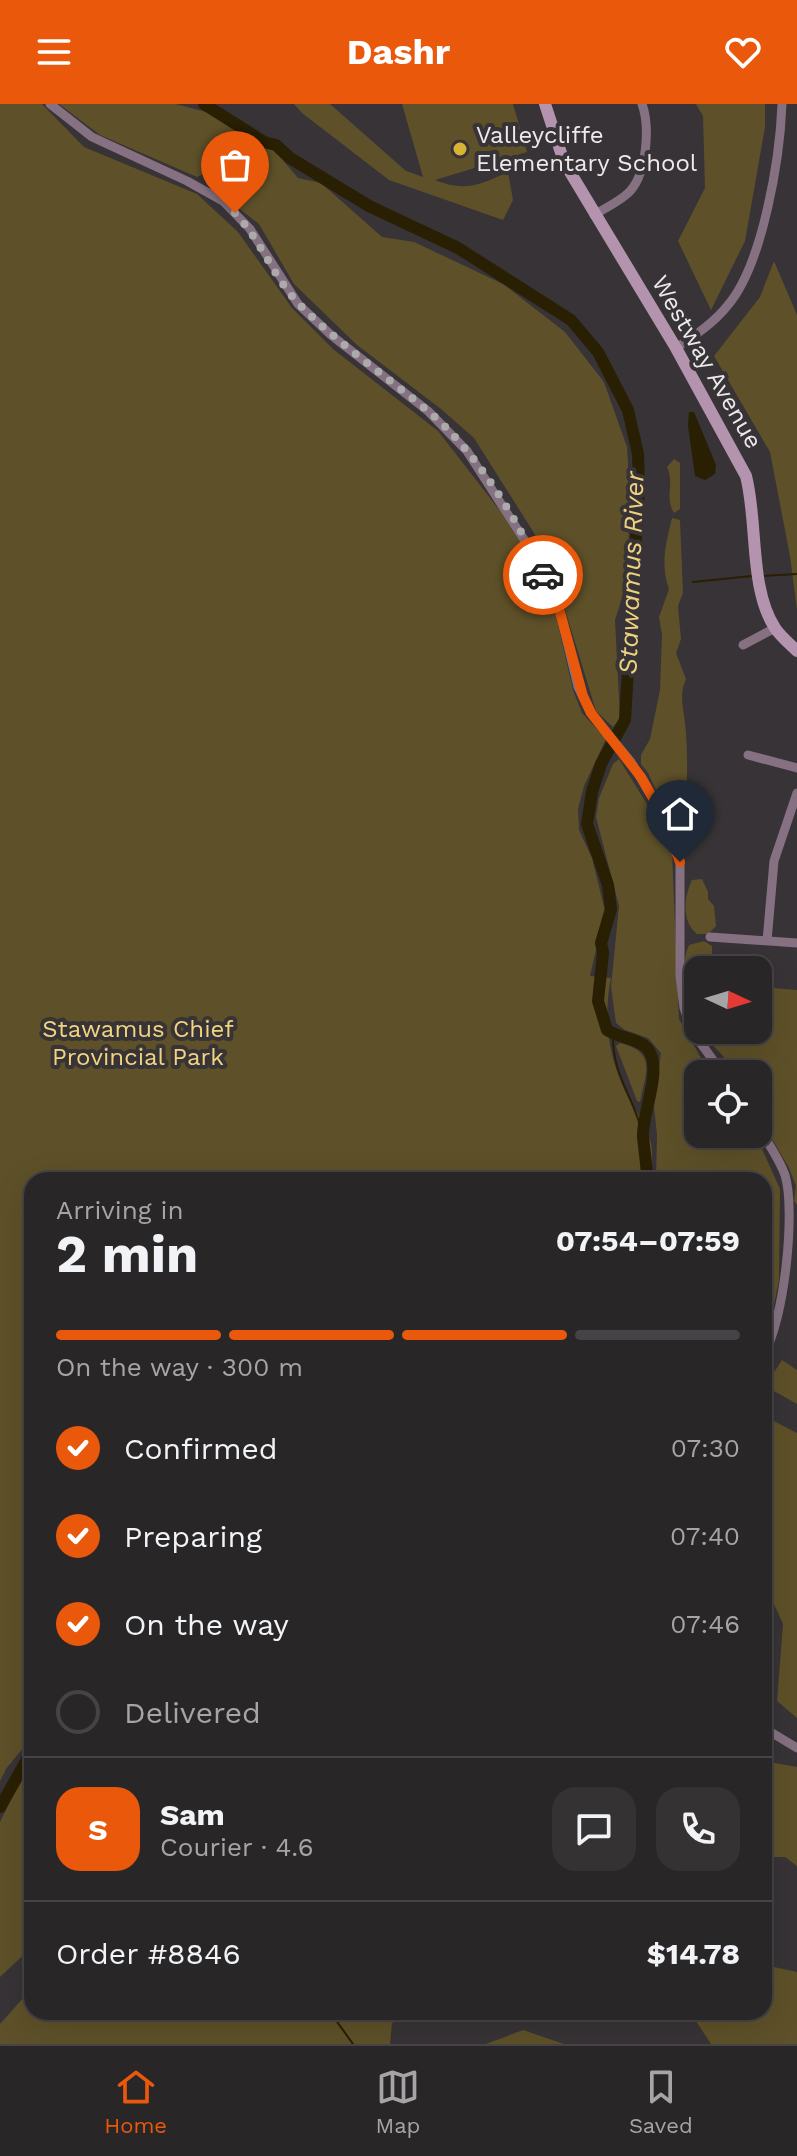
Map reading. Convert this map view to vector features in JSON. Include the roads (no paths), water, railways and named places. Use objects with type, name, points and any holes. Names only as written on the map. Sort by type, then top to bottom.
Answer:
[{"type":"street","points":[[50,104],[92,137],[223,201],[250,229],[298,304],[331,335],[450,432],[502,502],[534,555],[560,612],[578,687],[591,713],[622,751],[658,807],[680,862],[680,976],[684,1008],[692,1031],[713,1060]]},
{"type":"street","name":"Westway Avenue","points":[[545,104],[564,162],[676,348],[746,476],[753,509],[761,592],[775,628],[797,651]]},
{"type":"street","points":[[594,215],[630,191],[637,180],[647,134],[642,104]]},
{"type":"street","points":[[676,348],[729,305],[749,270],[763,226],[782,104]]},
{"type":"street","points":[[743,645],[775,628]]},
{"type":"street","points":[[748,755],[797,768]]},
{"type":"street","points":[[767,941],[774,861],[797,793]]},
{"type":"street","points":[[710,937],[797,943]]},
{"type":"street","points":[[771,1148],[784,1172],[789,1206],[780,1309],[772,1337]]},
{"type":"street","points":[[772,1733],[797,1748]]},
{"type":"waterway","name":"Stawamus River","points":[[204,104],[264,142],[276,145],[290,158],[369,206],[458,248],[571,320],[598,352],[628,410],[638,454],[639,487],[625,720],[601,764],[592,792],[587,824],[608,885],[611,909],[601,943],[603,953],[598,1001],[607,1030],[643,1045],[652,1056],[653,1078],[643,1136],[646,1172]]},
{"type":"waterway","points":[[762,576],[797,574]]},
{"type":"waterway","points":[[693,582],[752,576]]},
{"type":"waterway","points":[[613,1034],[616,1062],[643,1135]]},
{"type":"waterway","name":"Stawamus River","points":[[0,1807],[24,1765]]},
{"type":"waterway","points":[[336,2020],[353,2044]]},
{"type":"place","name":"Valleycliffe Elementary School","points":[[460,149]]},
{"type":"park label","name":"Stawamus Chief Provincial Park","points":[[138,1043]]}]
